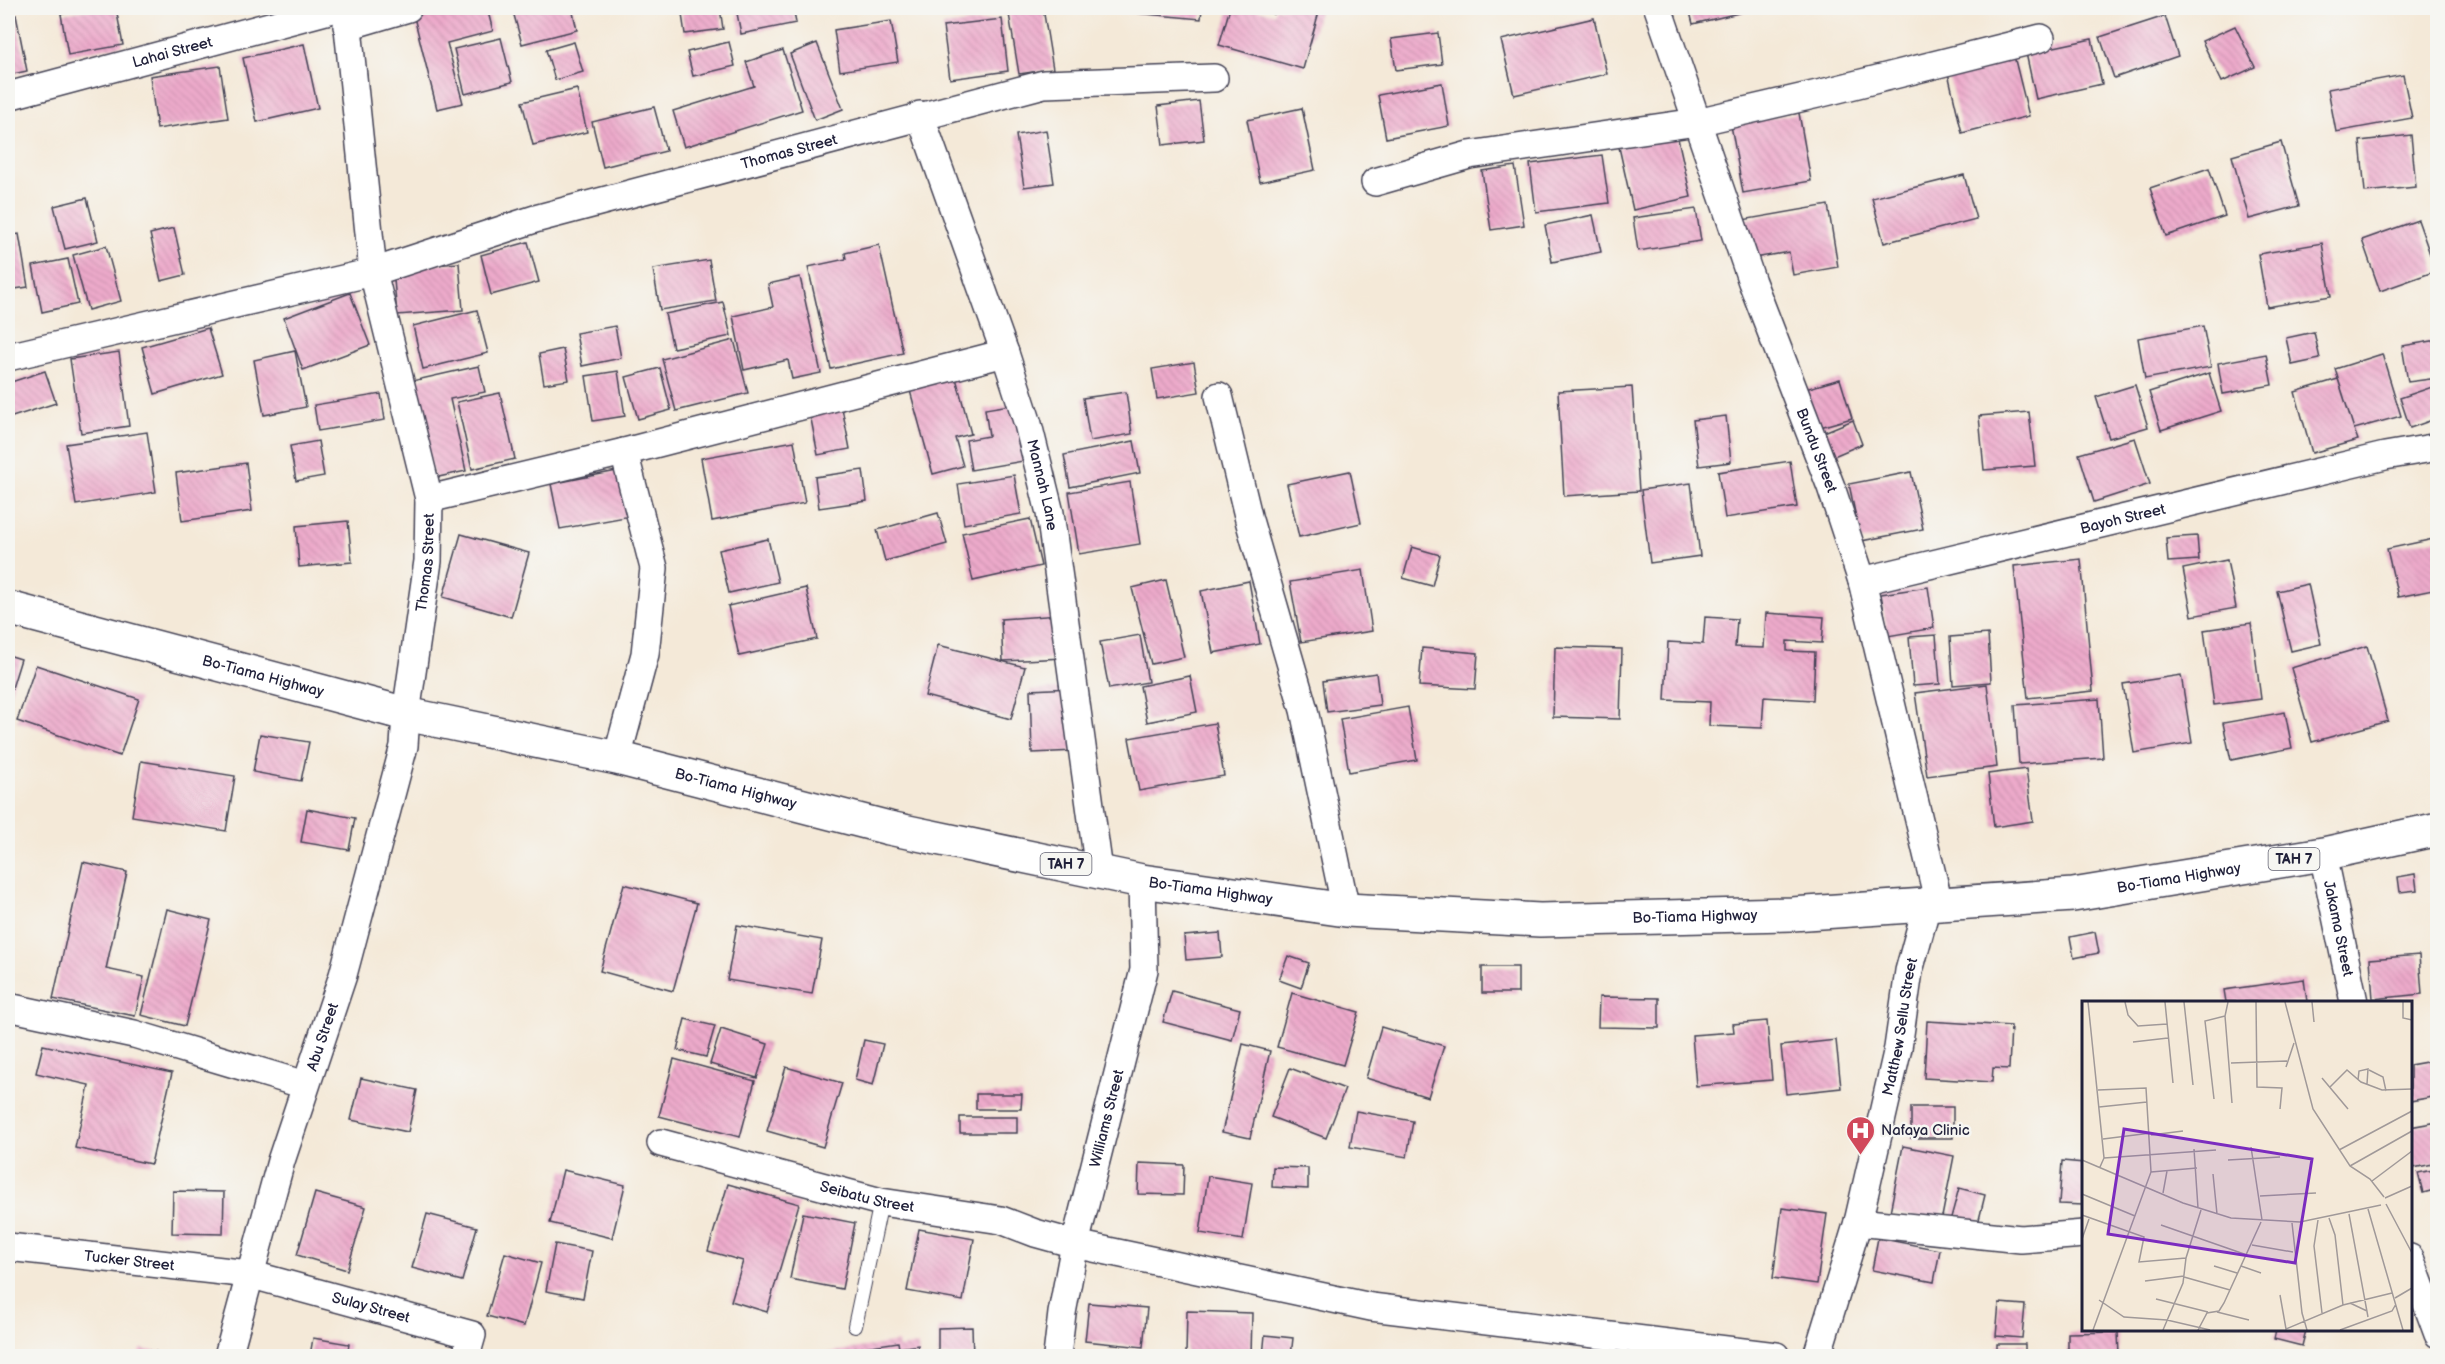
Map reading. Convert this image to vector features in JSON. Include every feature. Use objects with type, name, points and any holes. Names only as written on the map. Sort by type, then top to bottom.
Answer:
[{"type":"highway","name":"Bo-Tiama Highway","points":[[8,608],[406,714],[617,758],[889,828],[1142,881],[1346,910],[1540,920],[1792,914],[2073,895],[2323,854],[2438,829]]},
{"type":"street","name":"Lahai Street","points":[[8,96],[343,14],[408,8]]},
{"type":"street","name":"Bundu Street","points":[[1658,8],[1752,282],[1832,487],[1862,581],[1933,905]]},
{"type":"street","name":"Thomas Street","points":[[343,14],[373,272],[429,499],[428,561],[406,714]]},
{"type":"street","points":[[1375,182],[1469,155],[1697,122],[2041,38]]},
{"type":"street","name":"Thomas Street","points":[[8,357],[373,272],[534,219],[1044,84],[1214,78]]},
{"type":"street","name":"Mannah Lane","points":[[920,115],[1005,353],[1028,424],[1050,513],[1099,871]]},
{"type":"street","points":[[429,499],[624,452],[1005,353]]},
{"type":"street","points":[[1219,396],[1249,520],[1304,710],[1346,910]]},
{"type":"street","name":"Bayoh Street","points":[[1862,581],[2385,456],[2438,447]]},
{"type":"street","points":[[617,758],[645,654],[654,568],[624,452]]},
{"type":"street","name":"Abu Street","points":[[228,1356],[249,1274],[304,1085],[343,975],[404,746],[406,714]]},
{"type":"street","name":"Jakama Street","points":[[2323,854],[2354,1001]]},
{"type":"street","name":"Williams Street","points":[[1058,1356],[1062,1313],[1075,1244],[1144,970],[1142,881]]},
{"type":"street","name":"Matthew Sellu Street","points":[[1817,1356],[1858,1222],[1898,1048],[1909,972],[1933,905]]},
{"type":"street","points":[[8,1007],[134,1034],[304,1085]]},
{"type":"street","name":"Seibatu Street","points":[[661,1143],[880,1202],[1001,1220],[1035,1233],[1075,1244],[1371,1307],[1776,1356]]},
{"type":"street","points":[[1858,1222],[2021,1239],[2082,1234]]},
{"type":"street","name":"Tucker Street","points":[[8,1247],[249,1274]]},
{"type":"street","points":[[2412,1263],[2438,1334]]},
{"type":"street","name":"Sulay Street","points":[[249,1274],[472,1335],[466,1356]]},
{"type":"lane","points":[[855,1326],[880,1202]]},
{"type":"building","points":[[99,8],[116,8],[123,45],[68,55],[61,14]]},
{"type":"building","points":[[434,8],[487,8],[493,31],[447,43],[463,103],[437,109],[413,13]]},
{"type":"building","points":[[512,8],[572,8],[577,30],[522,44]]},
{"type":"building","points":[[681,8],[720,8],[723,29],[685,34]]},
{"type":"building","points":[[736,8],[793,8],[796,23],[741,34]]},
{"type":"building","points":[[1008,8],[1043,8],[1053,69],[1019,74]]},
{"type":"building","points":[[1060,8],[1102,8],[1102,9],[1061,13]]},
{"type":"building","points":[[1124,8],[1202,8],[1201,19],[1124,12]]},
{"type":"building","points":[[1230,8],[1251,8],[1274,14],[1276,8],[1320,8],[1303,69],[1219,45]]},
{"type":"building","points":[[1689,8],[1759,8],[1693,24]]},
{"type":"building","points":[[16,15],[27,71],[8,75],[8,17]]},
{"type":"building","points":[[2165,16],[2178,56],[2114,78],[2100,37]]},
{"type":"building","points":[[1594,18],[1607,74],[1514,95],[1501,40]]},
{"type":"building","points":[[1002,19],[1008,71],[950,79],[943,26]]},
{"type":"building","points":[[891,21],[898,62],[840,71],[834,30]]},
{"type":"building","points":[[2235,26],[2255,67],[2222,82],[2202,41]]},
{"type":"building","points":[[1438,33],[1442,64],[1396,70],[1391,39]]},
{"type":"building","points":[[501,38],[512,82],[465,94],[454,49]]},
{"type":"building","points":[[2092,39],[2102,84],[2036,99],[2026,53]]},
{"type":"building","points":[[574,42],[583,72],[555,80],[546,50]]},
{"type":"building","points":[[729,42],[735,66],[693,76],[687,52]]},
{"type":"building","points":[[817,43],[843,109],[815,120],[790,54]]},
{"type":"building","points":[[304,44],[318,108],[257,122],[243,58]]},
{"type":"building","points":[[783,50],[802,110],[684,147],[673,111],[754,86],[746,62]]},
{"type":"building","points":[[2014,56],[2029,116],[1962,133],[1948,73]]},
{"type":"building","points":[[220,66],[228,118],[157,129],[150,76]]},
{"type":"building","points":[[2403,75],[2412,118],[2336,132],[2328,89]]},
{"type":"building","points":[[1442,83],[1449,126],[1386,138],[1378,95]]},
{"type":"building","points":[[577,89],[587,132],[533,145],[522,102]]},
{"type":"building","points":[[1199,101],[1204,140],[1163,145],[1158,106]]},
{"type":"building","points":[[654,107],[666,151],[603,167],[592,122]]},
{"type":"building","points":[[1302,108],[1315,170],[1260,182],[1247,120]]},
{"type":"building","points":[[1799,113],[1811,181],[1743,193],[1731,125]]},
{"type":"building","points":[[1046,130],[1054,183],[1024,187],[1016,135]]},
{"type":"building","points":[[1677,134],[1691,197],[1633,210],[1619,147]]},
{"type":"building","points":[[2411,135],[2416,187],[2365,192],[2360,141]]},
{"type":"building","points":[[2281,142],[2299,206],[2249,219],[2232,156]]},
{"type":"building","points":[[1602,155],[1609,203],[1536,212],[1530,164]]},
{"type":"building","points":[[1515,166],[1524,225],[1491,230],[1482,171]]},
{"type":"building","points":[[2209,168],[2225,216],[2166,236],[2150,188]]},
{"type":"building","points":[[1964,175],[1976,219],[1884,243],[1872,198]]},
{"type":"building","points":[[87,198],[98,241],[65,249],[54,206]]},
{"type":"building","points":[[1828,205],[1838,267],[1793,275],[1789,252],[1749,259],[1742,220]]},
{"type":"building","points":[[1696,209],[1701,241],[1638,251],[1633,218]]},
{"type":"building","points":[[1593,215],[1601,252],[1552,262],[1545,225]]},
{"type":"building","points":[[2418,220],[2436,271],[2380,291],[2362,240]]},
{"type":"building","points":[[174,228],[185,275],[161,281],[150,234]]},
{"type":"building","points":[[19,234],[28,287],[8,290],[8,236]]},
{"type":"building","points":[[528,242],[539,282],[491,295],[481,255]]},
{"type":"building","points":[[2322,243],[2331,296],[2267,307],[2258,254]]},
{"type":"building","points":[[879,245],[903,353],[831,369],[808,267],[846,259],[845,253]]},
{"type":"building","points":[[106,246],[121,301],[88,310],[73,255]]},
{"type":"building","points":[[68,259],[78,304],[42,312],[33,266]]},
{"type":"building","points":[[709,260],[716,301],[660,310],[653,269]]},
{"type":"building","points":[[459,263],[463,310],[397,315],[393,268]]},
{"type":"building","points":[[800,277],[821,373],[792,379],[788,360],[744,370],[733,316],[773,307],[768,284]]},
{"type":"building","points":[[350,293],[370,345],[303,370],[284,318]]},
{"type":"building","points":[[723,302],[731,336],[673,348],[665,314]]},
{"type":"building","points":[[477,310],[488,353],[423,369],[413,326]]},
{"type":"building","points":[[615,326],[621,358],[582,366],[576,333]]},
{"type":"building","points":[[2203,326],[2211,367],[2145,379],[2138,338]]},
{"type":"building","points":[[208,328],[222,374],[155,394],[142,347]]},
{"type":"building","points":[[2314,332],[2320,359],[2292,365],[2286,338]]},
{"type":"building","points":[[734,340],[748,393],[676,411],[662,359]]},
{"type":"building","points":[[2438,340],[2438,378],[2408,382],[2402,346]]},
{"type":"building","points":[[563,349],[569,380],[544,384],[539,354]]},
{"type":"building","points":[[295,351],[306,407],[264,415],[254,360]]},
{"type":"building","points":[[119,352],[129,426],[81,433],[70,359]]},
{"type":"building","points":[[2266,354],[2272,385],[2223,394],[2218,363]]},
{"type":"building","points":[[2382,354],[2401,416],[2354,429],[2335,369]]},
{"type":"building","points":[[1194,362],[1199,392],[1157,399],[1152,369]]},
{"type":"building","points":[[479,366],[485,392],[450,399],[466,471],[434,478],[412,381]]},
{"type":"building","points":[[660,368],[671,410],[638,419],[626,377]]},
{"type":"building","points":[[45,371],[56,403],[9,418],[8,383]]},
{"type":"building","points":[[618,371],[625,416],[593,421],[586,376]]},
{"type":"building","points":[[2209,373],[2221,411],[2161,430],[2149,392]]},
{"type":"building","points":[[955,374],[971,434],[955,438],[963,466],[933,474],[909,387]]},
{"type":"building","points":[[1840,379],[1852,418],[1813,429],[1802,390]]},
{"type":"building","points":[[2338,379],[2358,440],[2312,453],[2295,392]]},
{"type":"building","points":[[2135,385],[2148,427],[2109,438],[2096,397]]},
{"type":"building","points":[[2438,385],[2438,418],[2410,428],[2400,398]]},
{"type":"building","points":[[1632,387],[1639,491],[1564,496],[1558,391]]},
{"type":"building","points":[[1126,392],[1132,434],[1090,441],[1083,398]]},
{"type":"building","points":[[500,393],[515,459],[472,469],[457,402]]},
{"type":"building","points":[[381,394],[385,420],[318,431],[314,405]]},
{"type":"building","points":[[1021,403],[1029,460],[971,470],[966,440],[989,436],[985,409]]},
{"type":"building","points":[[842,408],[850,449],[818,455],[810,414]]},
{"type":"building","points":[[2029,412],[2035,466],[1984,470],[1979,416]]},
{"type":"building","points":[[1726,416],[1731,462],[1699,466],[1693,420]]},
{"type":"building","points":[[1853,420],[1862,444],[1827,459],[1817,435]]},
{"type":"building","points":[[147,432],[156,492],[76,505],[66,444]]},
{"type":"building","points":[[2135,438],[2150,484],[2094,502],[2079,454]]},
{"type":"building","points":[[318,441],[324,476],[296,481],[290,446]]},
{"type":"building","points":[[794,441],[805,503],[712,521],[701,458]]},
{"type":"building","points":[[1134,441],[1140,473],[1070,487],[1064,455]]},
{"type":"building","points":[[1790,461],[1797,507],[1725,518],[1718,472]]},
{"type":"building","points":[[246,463],[252,511],[182,521],[176,473]]},
{"type":"building","points":[[622,470],[631,516],[560,529],[551,484]]},
{"type":"building","points":[[863,470],[867,501],[819,508],[815,477]]},
{"type":"building","points":[[1350,471],[1361,523],[1299,537],[1287,484]]},
{"type":"building","points":[[1911,472],[1923,529],[1861,541],[1849,484]]},
{"type":"building","points":[[1014,475],[1021,514],[964,524],[958,484]]},
{"type":"building","points":[[1130,482],[1140,544],[1079,554],[1069,492]]},
{"type":"building","points":[[1691,483],[1700,556],[1650,563],[1641,490]]},
{"type":"building","points":[[938,513],[947,544],[885,561],[877,530]]},
{"type":"building","points":[[1030,519],[1041,566],[973,581],[962,533]]},
{"type":"building","points":[[348,521],[352,562],[299,567],[296,526]]},
{"type":"building","points":[[461,534],[529,553],[511,617],[443,597]]},
{"type":"building","points":[[2197,536],[2199,560],[2168,562],[2166,538]]},
{"type":"building","points":[[2438,538],[2438,589],[2398,597],[2387,549]]},
{"type":"building","points":[[768,539],[778,582],[729,593],[719,550]]},
{"type":"building","points":[[1412,547],[1440,555],[1432,586],[1403,578]]},
{"type":"building","points":[[2081,559],[2093,691],[2028,698],[2014,566]]},
{"type":"building","points":[[2227,560],[2236,608],[2192,616],[2183,569]]},
{"type":"building","points":[[1363,570],[1372,631],[1301,642],[1290,582]]},
{"type":"building","points":[[1166,580],[1184,657],[1151,664],[1132,588]]},
{"type":"building","points":[[1249,581],[1260,644],[1213,653],[1201,591]]},
{"type":"building","points":[[2308,584],[2321,644],[2291,651],[2277,591]]},
{"type":"building","points":[[1928,587],[1934,628],[1888,636],[1881,594]]},
{"type":"building","points":[[806,588],[817,639],[739,656],[728,606]]},
{"type":"building","points":[[1766,613],[1824,617],[1822,643],[1787,641],[1787,651],[1815,652],[1813,700],[1764,697],[1762,728],[1709,726],[1710,702],[1665,700],[1668,642],[1703,644],[1705,617],[1737,619],[1735,647],[1764,648]]},
{"type":"building","points":[[1060,615],[1063,658],[1003,661],[1001,619]]},
{"type":"building","points":[[2251,623],[2261,699],[2214,705],[2204,630]]},
{"type":"building","points":[[1988,634],[1991,682],[1953,685],[1950,637]]},
{"type":"building","points":[[1140,635],[1148,682],[1109,689],[1100,642]]},
{"type":"building","points":[[1936,635],[1940,684],[1913,686],[1909,637]]},
{"type":"building","points":[[938,645],[1025,667],[1011,719],[925,696]]},
{"type":"building","points":[[2367,646],[2388,721],[2312,742],[2291,668]]},
{"type":"building","points":[[1555,647],[1622,649],[1620,719],[1553,717]]},
{"type":"building","points":[[1422,648],[1478,653],[1475,689],[1419,686]]},
{"type":"building","points":[[8,655],[21,659],[8,701]]},
{"type":"building","points":[[36,665],[139,699],[120,756],[17,721]]},
{"type":"building","points":[[1376,673],[1380,705],[1327,712],[1323,681]]},
{"type":"building","points":[[2181,675],[2192,743],[2134,753],[2123,684]]},
{"type":"building","points":[[1190,676],[1197,712],[1147,722],[1140,686]]},
{"type":"building","points":[[1987,684],[1997,767],[1927,776],[1915,693]]},
{"type":"building","points":[[1073,688],[1076,751],[1032,753],[1030,690]]},
{"type":"building","points":[[2099,699],[2103,758],[2019,764],[2015,705]]},
{"type":"building","points":[[1408,707],[1417,760],[1349,772],[1340,719]]},
{"type":"building","points":[[2285,712],[2292,748],[2231,760],[2223,723]]},
{"type":"building","points":[[1215,723],[1224,776],[1139,791],[1129,738]]},
{"type":"building","points":[[260,734],[309,742],[301,781],[253,772]]},
{"type":"building","points":[[141,761],[235,776],[226,831],[132,816]]},
{"type":"building","points":[[2026,769],[2033,821],[1994,827],[1988,774]]},
{"type":"building","points":[[307,809],[355,818],[349,850],[301,842]]},
{"type":"building","points":[[83,862],[127,872],[106,969],[144,977],[135,1016],[53,999]]},
{"type":"building","points":[[2415,874],[2417,890],[2400,892],[2398,877]]},
{"type":"building","points":[[624,884],[697,903],[673,991],[600,971]]},
{"type":"building","points":[[167,909],[211,920],[185,1026],[141,1015]]},
{"type":"building","points":[[737,925],[822,940],[812,994],[727,980]]},
{"type":"building","points":[[2095,932],[2099,953],[2074,958],[2070,937]]},
{"type":"building","points":[[1220,933],[1222,957],[1186,960],[1184,936]]},
{"type":"building","points":[[2419,955],[2422,994],[2373,999],[2370,959]]},
{"type":"building","points":[[1288,956],[1309,963],[1301,988],[1279,980]]},
{"type":"building","points":[[1482,967],[1518,967],[1518,993],[1482,993]]},
{"type":"building","points":[[2304,979],[2307,1001],[2226,1001],[2224,990]]},
{"type":"building","points":[[1172,991],[1240,1009],[1232,1040],[1163,1022]]},
{"type":"building","points":[[1292,993],[1359,1012],[1343,1065],[1277,1047]]},
{"type":"building","points":[[1599,997],[1659,998],[1659,1028],[1598,1027]]},
{"type":"building","points":[[685,1019],[715,1026],[706,1057],[677,1050]]},
{"type":"building","points":[[1767,1021],[1772,1080],[1696,1086],[1692,1035],[1734,1032],[1733,1024]]},
{"type":"building","points":[[1927,1021],[2011,1026],[2009,1069],[1993,1068],[1992,1082],[1924,1078]]},
{"type":"building","points":[[1381,1027],[1444,1046],[1428,1097],[1366,1078]]},
{"type":"building","points":[[721,1029],[768,1044],[757,1078],[710,1064]]},
{"type":"building","points":[[864,1040],[883,1044],[873,1085],[855,1080]]},
{"type":"building","points":[[1836,1040],[1841,1088],[1786,1094],[1781,1046]]},
{"type":"building","points":[[1243,1044],[1270,1051],[1250,1138],[1222,1132]]},
{"type":"building","points":[[43,1045],[172,1073],[151,1164],[75,1148],[89,1085],[36,1073]]},
{"type":"building","points":[[674,1059],[755,1081],[740,1137],[659,1116]]},
{"type":"building","points":[[2438,1060],[2438,1096],[2412,1101],[2412,1065]]},
{"type":"building","points":[[786,1067],[842,1083],[823,1147],[767,1131]]},
{"type":"building","points":[[1290,1068],[1345,1089],[1326,1138],[1271,1117]]},
{"type":"building","points":[[361,1078],[417,1090],[408,1132],[351,1120]]},
{"type":"building","points":[[976,1094],[1022,1094],[1021,1109],[976,1109]]},
{"type":"building","points":[[1911,1107],[1953,1107],[1953,1138],[1911,1138]]},
{"type":"building","points":[[1356,1111],[1413,1121],[1407,1157],[1350,1147]]},
{"type":"building","points":[[960,1117],[1017,1117],[1017,1133],[960,1133]]},
{"type":"building","points":[[2438,1122],[2438,1163],[2413,1168],[2412,1127]]},
{"type":"building","points":[[1903,1146],[1954,1156],[1941,1222],[1890,1212]]},
{"type":"building","points":[[2062,1161],[2082,1163],[2082,1205],[2059,1204]]},
{"type":"building","points":[[1139,1163],[1184,1165],[1183,1195],[1138,1194]]},
{"type":"building","points":[[1273,1167],[1308,1168],[1308,1189],[1272,1187]]},
{"type":"building","points":[[2438,1169],[2438,1189],[2423,1193],[2418,1173]]},
{"type":"building","points":[[563,1170],[625,1185],[612,1238],[550,1223]]},
{"type":"building","points":[[1208,1176],[1252,1183],[1243,1240],[1200,1233]]},
{"type":"building","points":[[728,1184],[799,1204],[767,1312],[731,1301],[743,1261],[708,1251]]},
{"type":"building","points":[[1959,1188],[1985,1195],[1976,1232],[1949,1225]]},
{"type":"building","points":[[173,1191],[224,1192],[223,1234],[172,1233]]},
{"type":"building","points":[[315,1193],[366,1207],[347,1270],[297,1255]]},
{"type":"building","points":[[1782,1208],[1827,1214],[1817,1284],[1773,1278]]},
{"type":"building","points":[[803,1213],[855,1223],[842,1289],[790,1279]]},
{"type":"building","points":[[427,1214],[477,1227],[462,1281],[412,1268]]},
{"type":"building","points":[[919,1229],[974,1239],[963,1301],[907,1291]]},
{"type":"building","points":[[1878,1238],[1940,1250],[1934,1282],[1872,1270]]},
{"type":"building","points":[[555,1244],[592,1251],[583,1298],[546,1291]]},
{"type":"building","points":[[505,1253],[541,1263],[524,1326],[487,1316]]},
{"type":"building","points":[[1089,1303],[1147,1308],[1143,1347],[1085,1341]]},
{"type":"building","points":[[1999,1303],[2025,1305],[2022,1338],[1996,1336]]},
{"type":"building","points":[[1187,1311],[1252,1313],[1251,1356],[1186,1355]]},
{"type":"building","points":[[972,1327],[973,1356],[938,1356],[938,1328]]},
{"type":"building","points":[[2276,1331],[2306,1331],[2302,1346],[2274,1339]]},
{"type":"building","points":[[2118,1332],[2119,1356],[2068,1356],[2068,1333]]},
{"type":"building","points":[[1265,1335],[1293,1338],[1291,1356],[1263,1356]]},
{"type":"building","points":[[313,1338],[349,1344],[347,1356],[310,1356]]},
{"type":"building","points":[[898,1342],[899,1348],[918,1345],[919,1356],[826,1356],[826,1353]]},
{"type":"building","points":[[1997,1344],[2025,1344],[2025,1356],[1997,1356]]},
{"type":"building","points":[[1828,1348],[1864,1355],[1864,1356],[1826,1356]]},
{"type":"building","points":[[141,1349],[176,1355],[176,1356],[140,1356]]},
{"type":"place","name":"Nafaya Clinic","points":[[1860,1156]]}]
